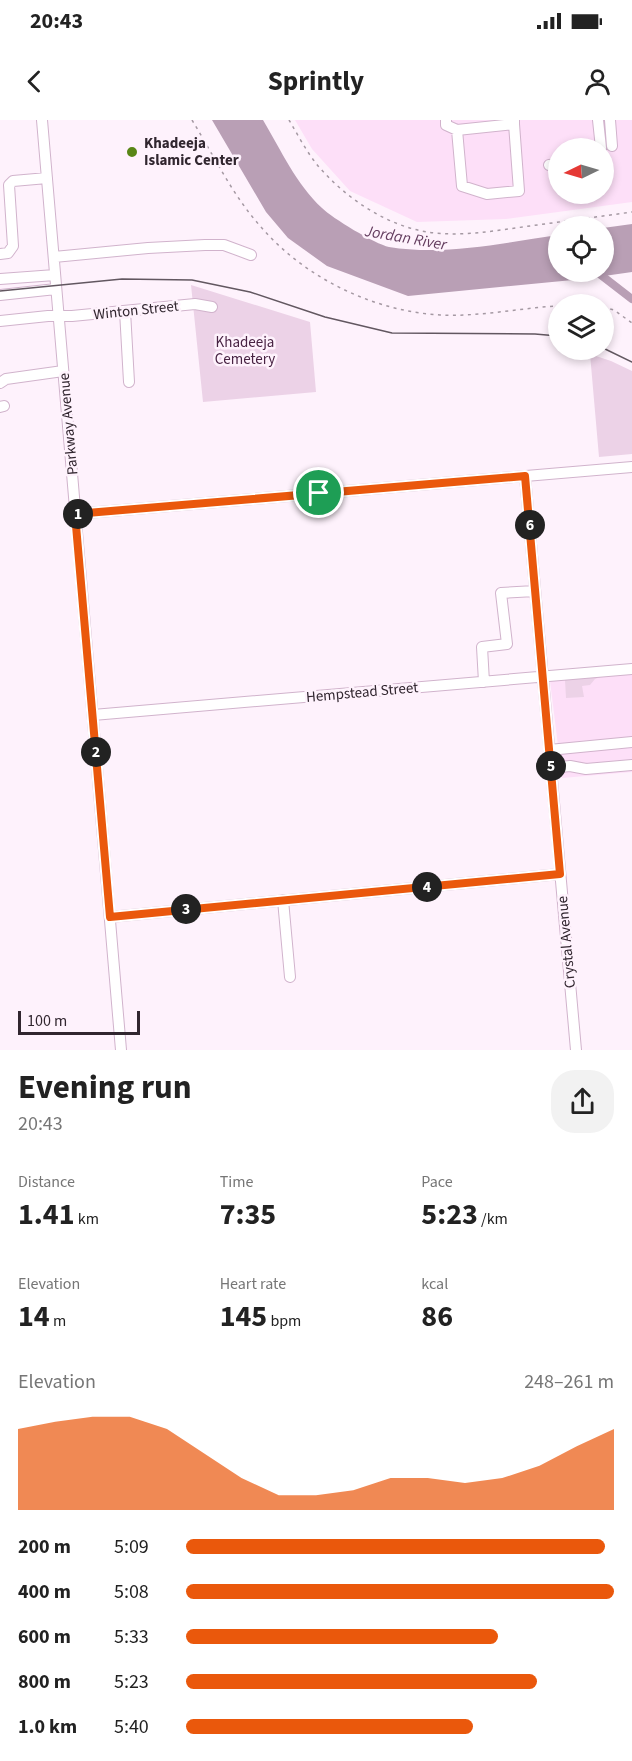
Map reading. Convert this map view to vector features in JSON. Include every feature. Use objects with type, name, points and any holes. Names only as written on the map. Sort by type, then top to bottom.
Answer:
[{"type":"street","name":"Parkway Avenue","points":[[42,120],[121,1050]]},
{"type":"street","points":[[446,120],[446,125],[457,130],[514,122],[519,191],[487,194],[462,186],[457,130]]},
{"type":"street","points":[[598,120],[604,138]]},
{"type":"street","points":[[608,138],[610,120]]},
{"type":"street","points":[[0,254],[8,254],[13,246],[9,185],[13,181],[47,178]]},
{"type":"street","points":[[54,258],[148,248],[206,245],[224,245],[251,255]]},
{"type":"street","points":[[0,279],[55,274]]},
{"type":"street","points":[[0,295],[56,290]]},
{"type":"street","name":"Winton Street","points":[[0,321],[195,304],[212,307]]},
{"type":"street","points":[[125,311],[129,382]]},
{"type":"street","points":[[0,383],[6,379],[63,371]]},
{"type":"street","points":[[75,514],[632,467]]},
{"type":"street","name":"Crystal Avenue","points":[[525,476],[576,1050]]},
{"type":"street","points":[[484,682],[482,647],[507,644],[501,593],[535,591]]},
{"type":"street","name":"Hempstead Street","points":[[93,715],[632,669]]},
{"type":"street","points":[[549,750],[632,742]]},
{"type":"street","points":[[579,747],[580,768]]},
{"type":"street","points":[[551,768],[632,765]]},
{"type":"street","points":[[110,917],[560,874]]},
{"type":"street","points":[[283,900],[290,977]]},
{"type":"path","points":[[192,120],[237,195],[260,227],[305,266],[341,289],[380,304],[440,315],[548,307]]},
{"type":"path","points":[[289,120],[318,166],[346,193],[366,209],[398,224],[426,232],[467,234],[632,212]]},
{"type":"path","points":[[614,310],[632,323]]},
{"type":"shaded area","points":[[212,120],[263,120],[313,199],[335,218],[364,236],[389,247],[431,250],[495,245],[548,237],[548,282],[552,282],[408,296],[327,266],[288,238],[266,212]]},
{"type":"shaded area","points":[[295,120],[632,120],[632,202],[506,219],[417,222],[350,191],[312,149]]},
{"type":"shaded area","points":[[632,224],[632,272],[614,275],[614,226]]},
{"type":"shaded area","points":[[632,674],[632,772],[562,778],[550,681]]},
{"type":"green space","name":"Khadeeja Cemetery","points":[[191,285],[310,322],[316,392],[203,402]]},
{"type":"green space","points":[[591,360],[608,360],[632,371],[632,454],[599,457]]},
{"type":"green space","points":[[603,676],[595,679],[590,685],[582,686],[584,697],[566,698],[565,680]]},
{"type":"waterway","points":[[610,282],[632,299]]},
{"type":"tram line","points":[[0,291],[122,279],[192,280],[250,292],[325,317],[392,333],[548,335]]},
{"type":"tram line","points":[[614,353],[632,362]]},
{"type":"place","name":"Khadeeja Islamic Center","points":[[132,152]]},
{"type":"route","points":[[525,476],[560,874],[110,917],[75,514],[319,493],[525,476]]},
{"type":"water label","name":"Jordan River","points":[[406,237]]}]
